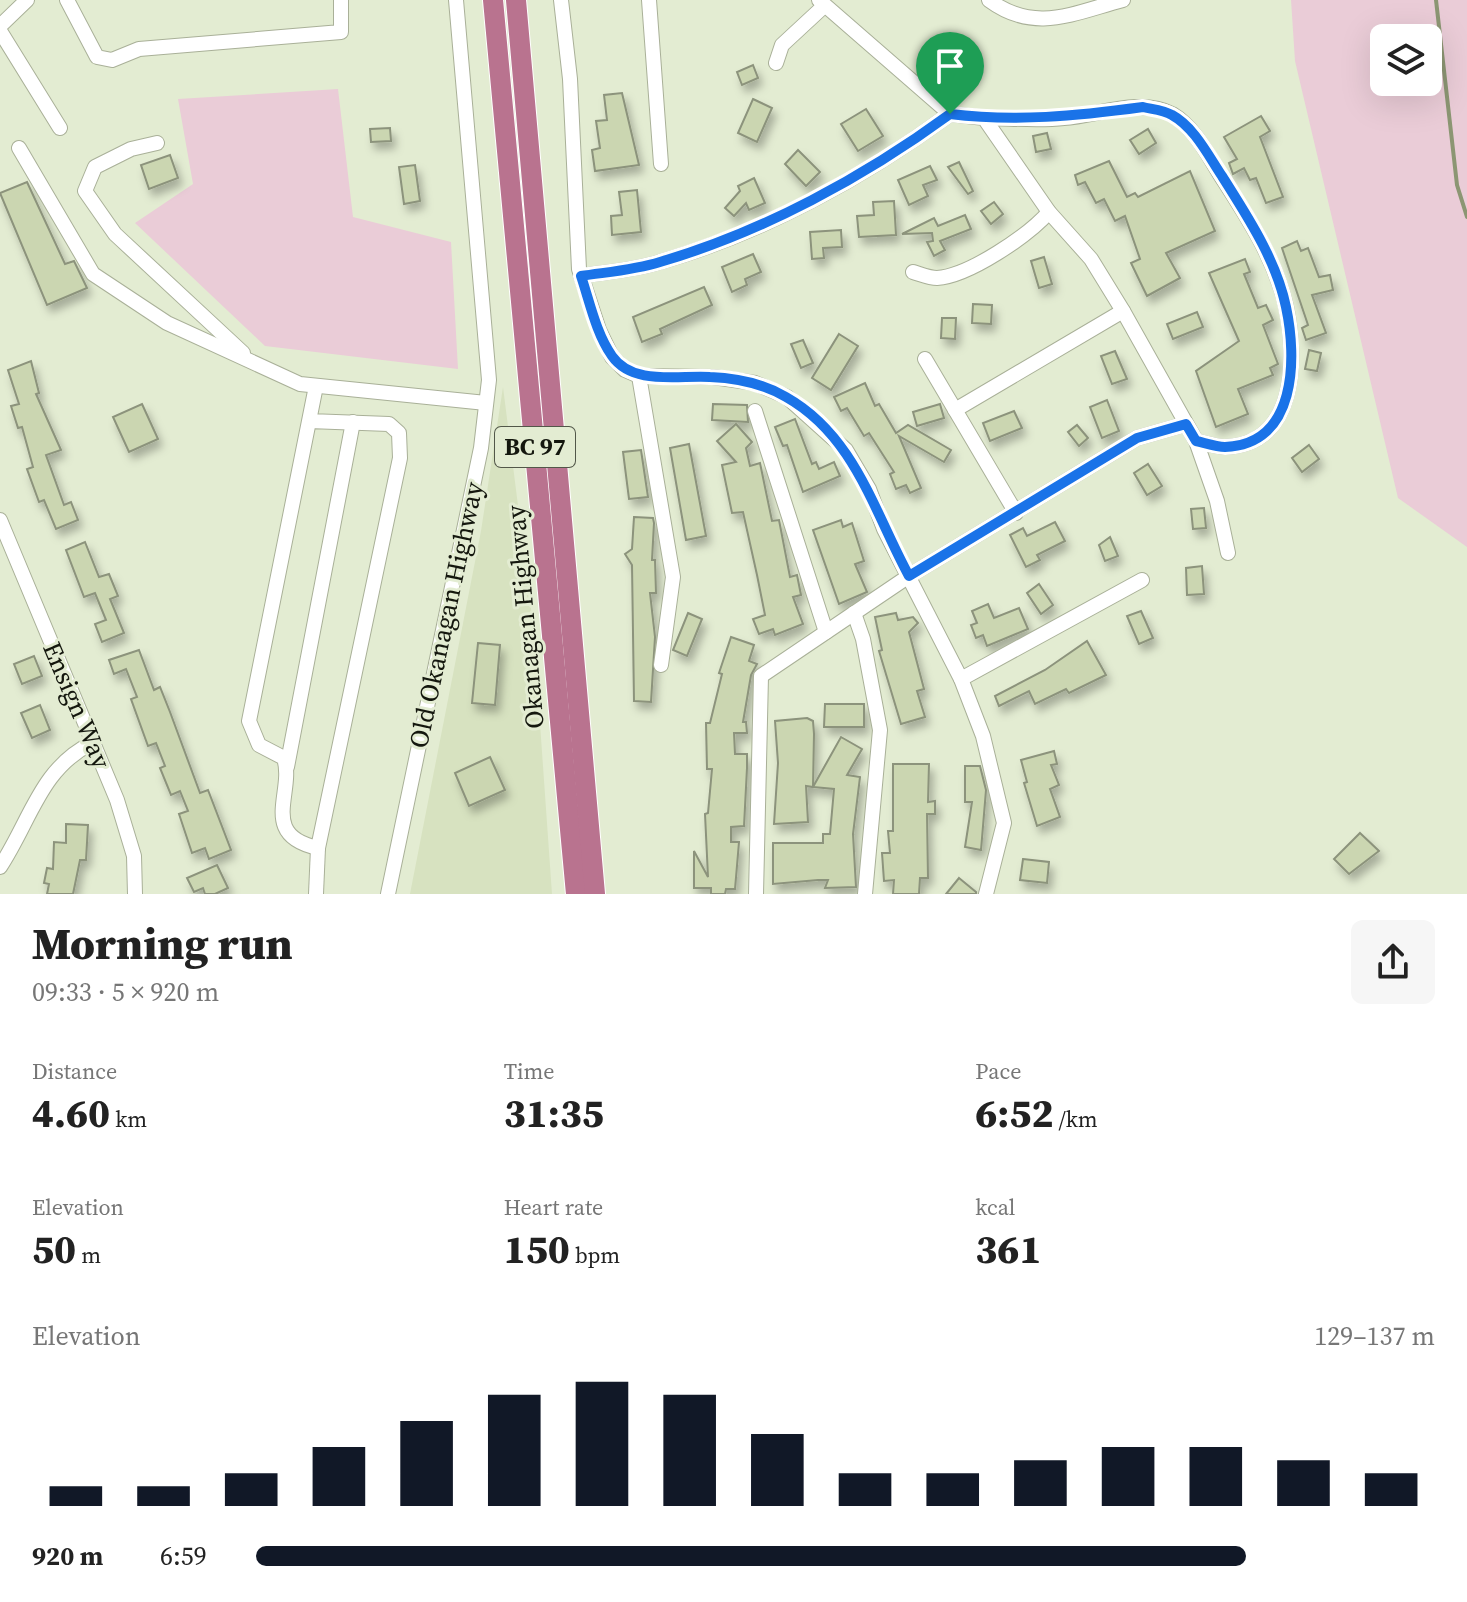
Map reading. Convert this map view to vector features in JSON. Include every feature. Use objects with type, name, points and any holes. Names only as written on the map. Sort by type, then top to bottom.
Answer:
[{"type":"highway","name":"Okanagan Highway","points":[[493,0],[576,894]]},
{"type":"highway","name":"Okanagan Highway","points":[[516,0],[595,894]]},
{"type":"street","points":[[27,0],[0,28],[60,128]]},
{"type":"street","points":[[67,0],[97,57],[112,60],[139,49],[154,51],[341,32],[341,0]]},
{"type":"street","name":"Old Okanagan Highway","points":[[388,894],[481,448],[489,380],[456,0]]},
{"type":"street","points":[[561,0],[570,79],[581,276],[599,330],[612,357],[625,370],[639,376],[713,377],[755,383],[787,397],[846,450],[869,489],[884,529],[961,679],[983,736],[1004,823],[986,894]]},
{"type":"street","points":[[649,0],[661,164]]},
{"type":"street","points":[[989,0],[1008,14],[1043,21],[1123,0]]},
{"type":"street","points":[[776,63],[782,45],[821,3],[950,114],[984,118],[1063,119],[1143,107],[1172,114],[1198,139],[1258,233],[1286,306],[1290,360],[1286,404],[1274,426],[1253,441],[1225,447],[1196,441]]},
{"type":"street","points":[[581,276],[659,263],[773,220],[908,144],[950,114]]},
{"type":"street","points":[[984,118],[1049,212],[1091,259],[1196,441],[1217,501],[1228,553]]},
{"type":"street","points":[[157,143],[131,149],[95,167],[85,191],[115,234],[252,362]]},
{"type":"street","points":[[19,148],[93,274],[167,323],[300,384],[486,403]]},
{"type":"street","points":[[913,272],[936,278],[966,269],[1035,229],[1049,212]]},
{"type":"street","points":[[955,410],[1123,311]]},
{"type":"street","points":[[925,359],[1016,513]]},
{"type":"street","points":[[639,376],[673,577],[661,665]]},
{"type":"street","points":[[287,768],[284,758],[259,745],[249,721],[316,386]]},
{"type":"street","points":[[755,411],[826,632]]},
{"type":"street","points":[[309,421],[389,424],[399,433],[400,458],[318,848],[316,894]]},
{"type":"street","points":[[318,848],[303,845],[292,835],[282,817],[287,768],[353,422]]},
{"type":"street","points":[[756,894],[761,676],[909,576],[1137,438],[1186,424]]},
{"type":"street","name":"Ensign Way","points":[[0,520],[117,800],[134,856],[135,894]]},
{"type":"street","points":[[961,679],[1142,580]]},
{"type":"street","points":[[854,613],[863,639],[880,730],[865,894]]},
{"type":"street","points":[[0,867],[22,834],[48,777],[68,755],[92,743]]},
{"type":"shaded area","points":[[1291,0],[1467,0],[1467,547],[1398,498],[1295,61]]},
{"type":"shaded area","points":[[338,89],[353,217],[451,242],[458,369],[265,346],[135,223],[193,184],[178,99]]},
{"type":"shaded area","points":[[503,387],[533,624],[552,894],[410,894],[481,531]]},
{"type":"building","points":[[753,65],[758,78],[742,85],[737,72]]},
{"type":"building","points":[[622,93],[639,165],[595,171],[592,150],[600,148],[596,121],[607,120],[604,95]]},
{"type":"building","points":[[753,99],[772,108],[757,142],[738,133]]},
{"type":"building","points":[[866,109],[883,136],[858,151],[841,124]]},
{"type":"building","points":[[1261,116],[1270,131],[1260,137],[1283,197],[1266,203],[1256,178],[1250,180],[1244,168],[1233,174],[1229,163],[1237,159],[1224,137]]},
{"type":"building","points":[[390,128],[391,141],[371,142],[370,129]]},
{"type":"building","points":[[1148,129],[1156,143],[1139,154],[1130,140]]},
{"type":"building","points":[[1047,133],[1051,149],[1036,152],[1033,136]]},
{"type":"building","points":[[798,150],[820,172],[806,186],[785,164]]},
{"type":"building","points":[[170,155],[178,178],[149,189],[141,165]]},
{"type":"building","points":[[1109,161],[1127,197],[1135,193],[1138,197],[1190,171],[1215,231],[1166,253],[1180,278],[1147,296],[1131,263],[1140,259],[1125,216],[1115,221],[1104,199],[1096,203],[1085,182],[1078,185],[1075,175]]},
{"type":"building","points":[[959,162],[973,191],[968,194],[948,167]]},
{"type":"building","points":[[415,165],[420,201],[404,204],[399,167]]},
{"type":"building","points":[[930,166],[937,180],[923,185],[928,196],[909,205],[898,180]]},
{"type":"building","points":[[754,178],[765,203],[749,210],[746,203],[734,216],[725,208],[740,191],[738,186]]},
{"type":"building","points":[[27,182],[65,264],[74,261],[87,288],[47,305],[0,193]]},
{"type":"building","points":[[637,190],[641,232],[612,235],[611,216],[622,215],[619,192]]},
{"type":"building","points":[[894,201],[896,235],[859,237],[857,216],[874,215],[873,202]]},
{"type":"building","points":[[994,202],[1003,214],[991,224],[981,211]]},
{"type":"building","points":[[965,215],[971,229],[940,241],[945,250],[934,256],[927,242],[933,241],[932,233],[902,234],[934,218],[938,226]]},
{"type":"building","points":[[841,230],[842,247],[823,248],[824,258],[812,259],[810,232]]},
{"type":"building","points":[[1297,241],[1301,251],[1308,248],[1319,277],[1330,275],[1333,290],[1312,295],[1326,333],[1306,340],[1302,328],[1308,325],[1282,248]]},
{"type":"building","points":[[753,254],[761,272],[745,279],[747,285],[732,292],[722,267]]},
{"type":"building","points":[[1044,257],[1052,284],[1039,288],[1031,261]]},
{"type":"building","points":[[1245,259],[1250,272],[1244,274],[1258,308],[1266,305],[1273,320],[1263,325],[1278,364],[1270,368],[1273,375],[1238,389],[1248,414],[1216,427],[1196,371],[1239,341],[1209,273]]},
{"type":"building","points":[[704,287],[712,305],[660,329],[662,334],[642,342],[633,317]]},
{"type":"building","points":[[973,304],[992,305],[991,324],[972,323]]},
{"type":"building","points":[[1197,312],[1203,327],[1173,339],[1167,324]]},
{"type":"building","points":[[942,318],[956,318],[955,339],[941,338]]},
{"type":"building","points":[[839,334],[858,346],[831,390],[812,378]]},
{"type":"building","points":[[803,340],[813,363],[801,368],[791,344]]},
{"type":"building","points":[[1309,350],[1321,353],[1317,371],[1305,369]]},
{"type":"building","points":[[1115,351],[1127,379],[1112,384],[1101,356]]},
{"type":"building","points":[[31,361],[39,393],[36,394],[61,450],[46,455],[64,505],[71,502],[78,520],[56,529],[44,500],[39,502],[27,469],[33,467],[22,427],[18,428],[11,406],[19,404],[8,370]]},
{"type":"building","points":[[865,383],[875,406],[879,404],[896,433],[908,425],[951,450],[944,462],[899,436],[921,488],[910,493],[906,485],[896,489],[890,474],[894,472],[869,433],[864,436],[847,408],[841,411],[834,397]]},
{"type":"building","points":[[1107,400],[1119,431],[1102,438],[1090,407]]},
{"type":"building","points":[[142,404],[158,439],[129,452],[113,417]]},
{"type":"building","points":[[713,404],[747,405],[748,422],[712,420]]},
{"type":"building","points":[[940,404],[944,418],[917,426],[913,412]]},
{"type":"building","points":[[1014,411],[1022,428],[990,441],[983,423]]},
{"type":"building","points":[[795,419],[812,464],[816,462],[819,469],[834,462],[840,476],[803,492],[787,445],[783,446],[775,427]]},
{"type":"building","points":[[736,424],[752,442],[746,448],[750,466],[760,463],[772,521],[779,520],[790,577],[797,575],[801,595],[793,597],[803,624],[775,635],[773,629],[759,634],[753,619],[765,615],[757,575],[743,512],[732,513],[722,465],[736,462],[717,441]]},
{"type":"building","points":[[1077,425],[1088,438],[1079,446],[1068,432]]},
{"type":"building","points":[[689,444],[706,536],[686,540],[670,448]]},
{"type":"building","points":[[1309,445],[1319,459],[1302,472],[1292,458]]},
{"type":"building","points":[[641,450],[648,497],[629,499],[623,452]]},
{"type":"building","points":[[1148,464],[1162,486],[1147,495],[1134,473]]},
{"type":"building","points":[[1204,508],[1206,528],[1193,529],[1191,509]]},
{"type":"building","points":[[634,517],[653,518],[654,523],[652,560],[655,560],[656,593],[650,593],[655,637],[651,702],[634,701],[632,565],[625,554],[632,549]]},
{"type":"building","points":[[841,520],[843,527],[852,523],[864,561],[855,564],[867,592],[839,604],[813,530]]},
{"type":"building","points":[[1055,522],[1065,541],[1037,555],[1040,560],[1026,567],[1010,535],[1023,528],[1027,536]]},
{"type":"building","points":[[1110,537],[1118,556],[1105,561],[1099,545]]},
{"type":"building","points":[[85,542],[99,577],[109,574],[118,596],[110,599],[124,633],[102,642],[95,624],[106,620],[95,593],[84,597],[66,550]]},
{"type":"building","points":[[1202,566],[1204,594],[1187,595],[1186,568]]},
{"type":"building","points":[[1039,584],[1053,605],[1041,614],[1027,593]]},
{"type":"building","points":[[988,604],[994,618],[1019,608],[1028,629],[987,646],[983,635],[976,638],[971,625],[977,623],[972,611]]},
{"type":"building","points":[[1141,611],[1153,638],[1139,644],[1127,616]]},
{"type":"building","points":[[688,613],[702,619],[687,656],[673,650]]},
{"type":"building","points":[[896,613],[898,620],[913,617],[918,623],[909,632],[924,689],[917,691],[925,717],[901,724],[879,651],[882,650],[875,617]]},
{"type":"building","points":[[731,637],[754,645],[749,661],[757,664],[751,675],[743,722],[746,722],[747,733],[734,733],[735,754],[747,754],[744,826],[731,827],[731,842],[739,842],[735,889],[726,889],[725,894],[711,894],[711,888],[694,888],[694,851],[708,877],[705,814],[708,813],[712,769],[707,769],[706,723],[710,723],[722,674],[719,673]]},
{"type":"building","points":[[1087,641],[1106,675],[1069,693],[1066,689],[1035,704],[1029,691],[999,706],[995,696],[1045,670]]},
{"type":"building","points":[[478,643],[500,645],[495,705],[472,703]]},
{"type":"building","points":[[139,650],[154,690],[160,687],[200,793],[208,790],[231,850],[209,859],[205,848],[192,853],[179,814],[188,811],[180,791],[171,795],[160,768],[165,766],[156,743],[148,746],[131,699],[137,697],[126,669],[114,674],[109,660]]},
{"type":"building","points":[[34,656],[42,676],[22,684],[14,664]]},
{"type":"building","points":[[825,704],[864,704],[864,727],[824,727]]},
{"type":"building","points":[[40,705],[50,730],[32,738],[21,713]]},
{"type":"building","points":[[807,718],[813,721],[814,734],[813,787],[806,786],[808,822],[774,824],[778,763],[775,721]]},
{"type":"building","points":[[841,737],[862,749],[847,775],[860,777],[853,834],[856,887],[825,888],[828,880],[773,884],[773,843],[823,843],[823,834],[830,834],[834,789],[813,787]]},
{"type":"building","points":[[1054,751],[1057,764],[1051,765],[1059,785],[1050,789],[1060,817],[1037,826],[1024,783],[1027,782],[1021,760]]},
{"type":"building","points":[[490,757],[505,790],[469,806],[455,773]]},
{"type":"building","points":[[893,764],[929,764],[928,802],[935,801],[935,814],[927,814],[928,878],[920,878],[919,894],[893,894],[894,880],[884,881],[882,853],[890,853],[888,831],[893,831]]},
{"type":"building","points":[[965,766],[980,766],[986,790],[981,850],[965,847],[972,802],[965,802]]},
{"type":"building","points":[[66,824],[88,825],[86,860],[80,860],[73,894],[47,894],[49,884],[44,883],[47,868],[53,869],[54,842],[66,843]]},
{"type":"building","points":[[1360,833],[1379,851],[1349,874],[1334,859]]},
{"type":"building","points":[[1023,859],[1049,862],[1047,883],[1020,880]]},
{"type":"building","points":[[217,865],[228,888],[215,894],[205,894],[203,888],[194,892],[187,878]]},
{"type":"building","points":[[959,878],[976,892],[976,894],[946,894]]},
{"type":"waterway","points":[[1436,0],[1457,185],[1467,217]]},
{"type":"route","points":[[1143,107],[1172,114],[1198,139],[1258,233],[1286,306],[1290,360],[1286,404],[1274,426],[1253,441],[1225,447],[1196,441],[1186,424],[1137,438],[909,576],[884,529],[869,489],[846,450],[828,431],[787,397],[755,383],[713,377],[639,376],[625,370],[612,357],[599,330],[581,276],[659,263],[773,220],[908,144],[950,114],[984,118],[1063,119],[1143,107]]}]
